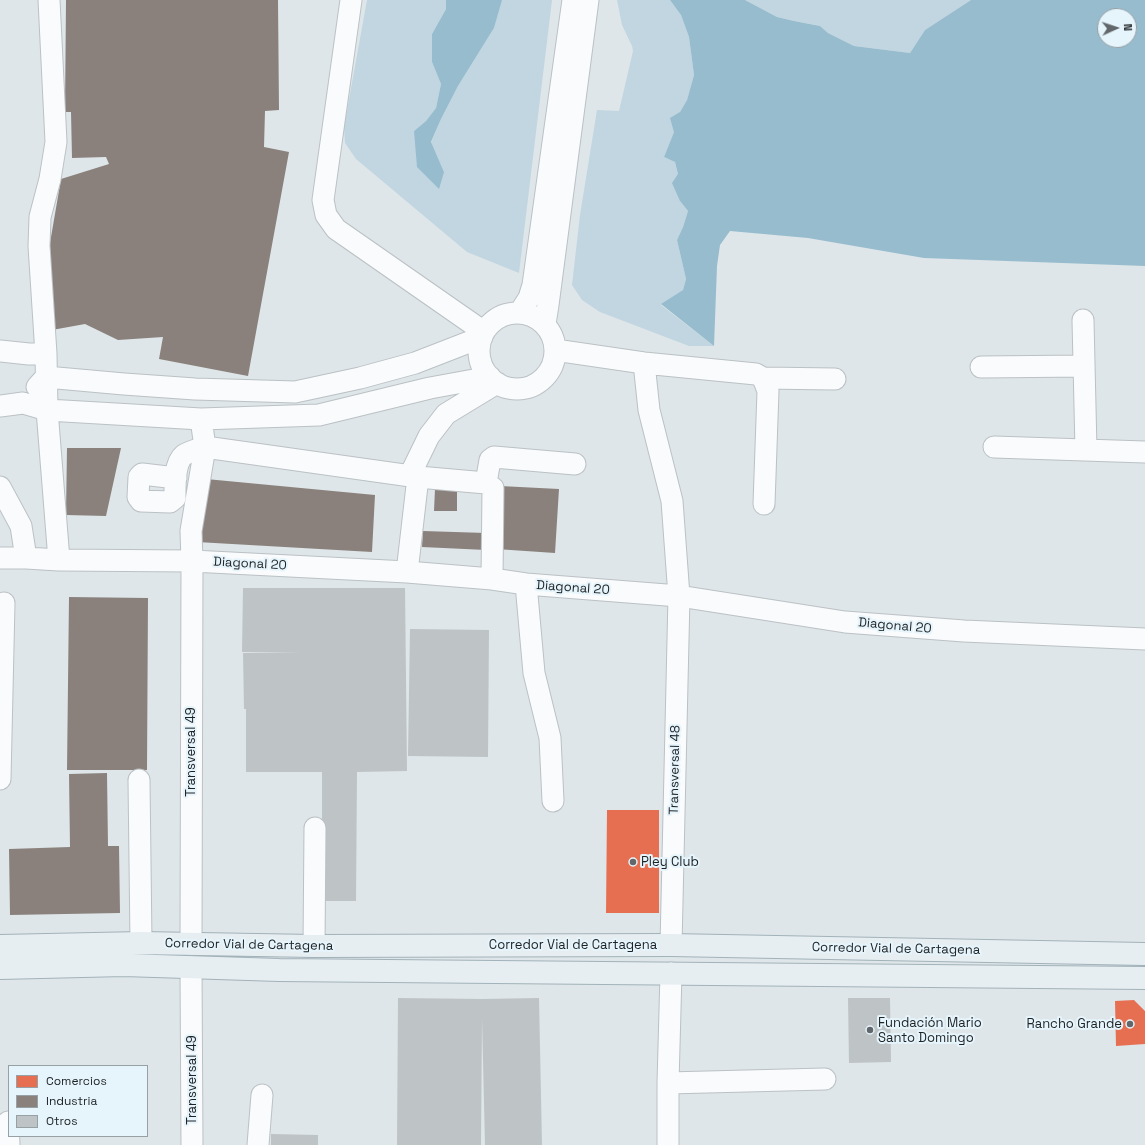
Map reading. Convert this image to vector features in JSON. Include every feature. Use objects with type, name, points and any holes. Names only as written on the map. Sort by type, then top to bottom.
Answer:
[{"type":"main road","name":"Corredor Vial de Cartagena","points":[[0,946],[141,943],[314,946],[671,945],[1145,954]]},
{"type":"main road","name":"Corredor Vial de Cartagena","points":[[0,968],[124,965],[279,970],[1145,978]]},
{"type":"street","points":[[49,0],[56,142],[50,179],[40,217],[39,246],[46,354],[47,410],[58,560]]},
{"type":"street","points":[[352,0],[323,200],[326,215],[336,229],[483,334]]},
{"type":"street","points":[[545,324],[542,286],[573,0]]},
{"type":"street","points":[[520,312],[528,298],[542,286],[588,0]]},
{"type":"street","points":[[520,312],[534,316],[545,324],[552,336],[555,358],[548,373],[543,379],[529,388],[516,389],[504,387],[484,371],[479,350],[483,334],[488,326],[502,316],[520,312]]},
{"type":"street","points":[[1083,320],[1086,450]]},
{"type":"street","points":[[46,377],[195,389],[295,392],[360,378],[415,363],[483,334]]},
{"type":"street","points":[[0,350],[29,354],[46,354]]},
{"type":"street","points":[[555,350],[644,363],[756,374],[763,378],[835,379]]},
{"type":"street","name":"Transversal 48","points":[[644,363],[649,410],[672,501],[679,596],[671,945]]},
{"type":"street","points":[[981,367],[1084,366]]},
{"type":"street","points":[[23,402],[46,377]]},
{"type":"street","points":[[763,378],[768,391],[764,504]]},
{"type":"street","points":[[0,406],[23,402],[47,410],[201,420],[319,415],[430,388],[494,380]]},
{"type":"street","points":[[407,572],[414,476],[429,436],[446,414],[494,380]]},
{"type":"street","name":"Transversal 49","points":[[191,944],[191,531],[205,447],[201,420]]},
{"type":"street","points":[[176,478],[179,462],[184,454],[205,447],[414,476],[486,483],[493,488],[492,579]]},
{"type":"street","points":[[994,447],[1145,452]]},
{"type":"street","points":[[486,483],[490,460],[494,457],[575,464]]},
{"type":"street","points":[[0,487],[21,526],[26,558]]},
{"type":"street","name":"Diagonal 20","points":[[0,558],[192,561],[407,572],[492,579],[526,584],[679,596],[845,622],[964,631],[1145,639]]},
{"type":"street","points":[[526,584],[534,673],[550,738],[553,801]]},
{"type":"street","points":[[0,779],[4,603]]},
{"type":"street","points":[[139,780],[141,943]]},
{"type":"street","points":[[314,946],[315,828]]},
{"type":"street","name":"Transversal 49","points":[[192,967],[192,1145]]},
{"type":"street","points":[[668,1145],[671,973]]},
{"type":"street","points":[[668,1083],[825,1079]]},
{"type":"street","points":[[258,1145],[262,1095]]},
{"type":"shaded area","points":[[367,0],[446,0],[446,9],[432,34],[432,62],[441,84],[436,108],[426,121],[414,131],[444,172],[431,143],[441,119],[458,86],[494,28],[501,1],[552,0],[519,273],[467,252],[356,159],[345,143],[344,127]]},
{"type":"shaded area","points":[[617,0],[670,0],[681,15],[689,37],[694,75],[687,100],[680,112],[664,157],[675,162],[678,174],[680,201],[688,211],[677,240],[686,279],[683,290],[661,305],[714,346],[689,346],[600,312],[582,300],[572,285],[580,215],[597,110],[619,111],[633,51],[622,25]]},
{"type":"shaded area","points":[[745,0],[971,0],[925,30],[910,53],[854,46],[828,33],[820,26],[777,17]]},
{"type":"water","points":[[446,0],[502,0],[494,28],[458,86],[431,142],[444,172],[439,189],[417,167],[414,131],[426,121],[436,108],[441,84],[432,62],[432,34],[446,9]]},
{"type":"water","points":[[670,0],[745,0],[777,17],[820,26],[828,33],[854,46],[910,53],[925,30],[971,0],[1145,0],[1145,266],[924,258],[808,238],[730,231],[720,245],[717,266],[714,346],[661,304],[683,290],[686,279],[677,240],[688,211],[680,201],[672,183],[678,174],[675,162],[664,157],[674,132],[670,118],[680,112],[687,100],[694,75],[689,37],[681,15]]},
{"type":"building: Comercios","name":"Pley Club","points":[[607,810],[659,810],[659,913],[606,913]]},
{"type":"building: Comercios","name":"Rancho Grande","points":[[1134,1000],[1145,1011],[1145,1044],[1116,1046],[1115,1001]]},
{"type":"building: Industria","points":[[66,0],[278,0],[279,110],[265,111],[264,147],[289,152],[248,376],[159,359],[163,337],[118,340],[85,324],[52,330],[50,243],[61,179],[109,164],[106,157],[72,158],[71,112],[65,112]]},
{"type":"building: Industria","points":[[67,448],[121,448],[106,516],[66,515]]},
{"type":"building: Industria","points":[[206,479],[375,495],[372,552],[197,542]]},
{"type":"building: Industria","points":[[500,486],[559,489],[555,553],[496,549]]},
{"type":"building: Industria","points":[[435,489],[457,490],[457,511],[434,511]]},
{"type":"building: Industria","points":[[423,531],[486,533],[486,550],[422,547]]},
{"type":"building: Industria","points":[[69,597],[148,598],[147,770],[67,770]]},
{"type":"building: Industria","points":[[107,773],[108,846],[119,846],[120,913],[10,915],[9,849],[70,847],[69,774]]},
{"type":"building: Otros","points":[[243,588],[405,588],[407,771],[357,772],[356,901],[322,901],[322,772],[246,772],[246,709],[244,709],[243,653],[302,652],[242,652]]},
{"type":"building: Otros","points":[[410,629],[489,630],[488,757],[408,756]]},
{"type":"building: Otros","points":[[398,998],[539,998],[542,1145],[485,1145],[482,1018],[481,1145],[397,1145]]},
{"type":"building: Otros","name":"Fundación Mario Santo Domingo","points":[[848,998],[890,998],[891,1062],[849,1063]]},
{"type":"building: Otros","points":[[271,1134],[318,1135],[318,1145],[271,1145]]},
{"type":"place","name":"Pley Club","points":[[633,862]]},
{"type":"place","name":"Rancho Grande","points":[[1130,1024]]},
{"type":"place","name":"Fundación Mario Santo Domingo","points":[[870,1030]]}]
